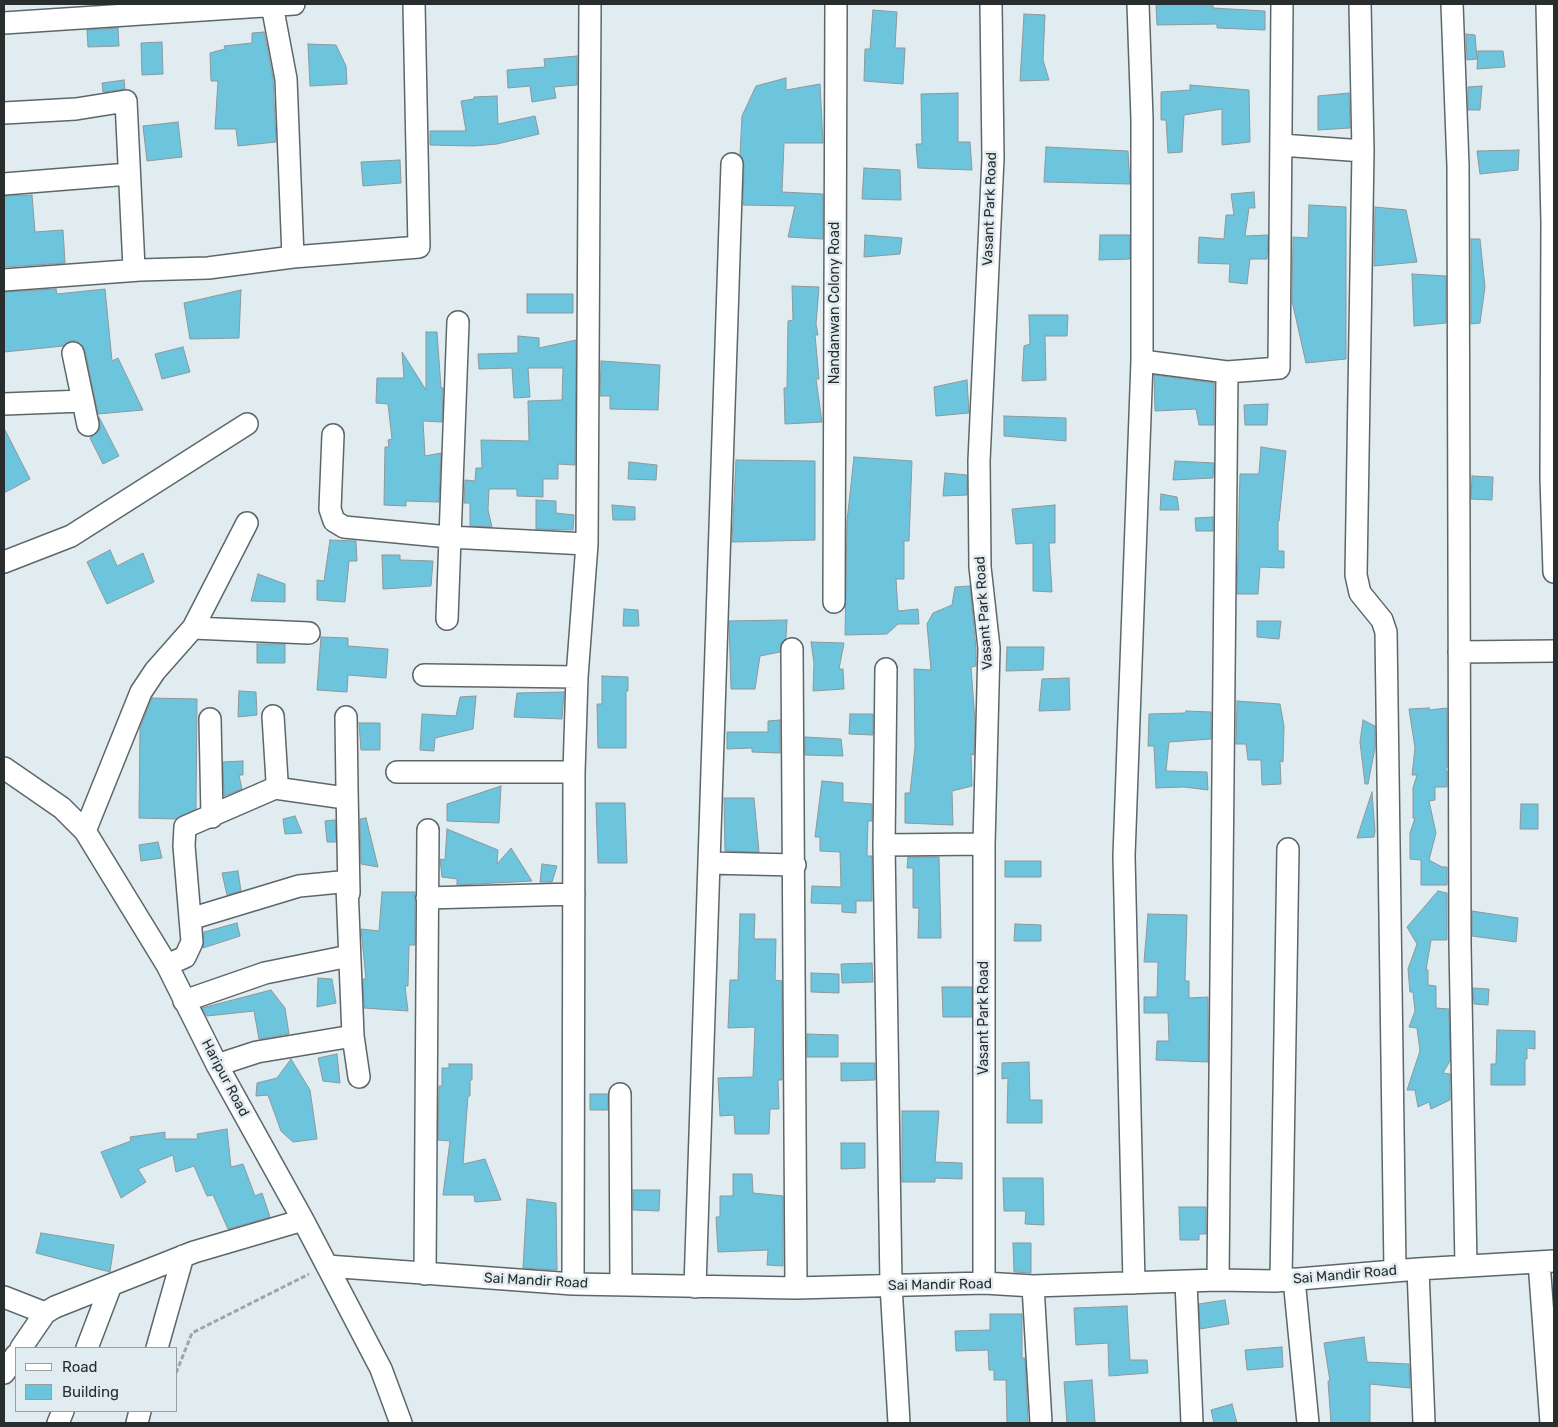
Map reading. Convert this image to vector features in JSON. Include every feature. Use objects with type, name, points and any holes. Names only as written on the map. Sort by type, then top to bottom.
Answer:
[{"type":"street","points":[[4,23],[294,4]]},
{"type":"street","points":[[4,280],[140,270],[208,268],[293,257],[419,246],[414,4]]},
{"type":"street","points":[[573,1284],[574,772],[577,677],[587,544],[590,4]]},
{"type":"street","name":"Nandanwan Colony Road","points":[[834,602],[836,4]]},
{"type":"street","name":"Vasant Park Road","points":[[984,1283],[984,844],[989,648],[980,567],[979,461],[993,158],[991,4]]},
{"type":"street","points":[[1134,1283],[1124,856],[1142,362],[1142,119],[1138,4]]},
{"type":"street","points":[[1142,362],[1227,372],[1279,368],[1282,4]]},
{"type":"street","points":[[1360,4],[1363,151],[1356,575],[1360,593],[1382,620],[1386,632],[1395,1271]]},
{"type":"street","points":[[1452,4],[1458,166],[1460,945],[1466,1266]]},
{"type":"street","points":[[1547,4],[1552,223],[1551,478],[1554,572]]},
{"type":"street","points":[[272,5],[286,79],[293,257]]},
{"type":"street","points":[[4,114],[76,109],[126,102],[134,268],[140,270]]},
{"type":"street","points":[[1280,145],[1363,151]]},
{"type":"street","points":[[695,1287],[708,862],[721,547],[732,164]]},
{"type":"street","points":[[4,184],[130,174]]},
{"type":"street","points":[[447,619],[458,322]]},
{"type":"street","points":[[73,353],[88,425]]},
{"type":"street","points":[[1218,1280],[1227,372]]},
{"type":"street","points":[[4,404],[83,401]]},
{"type":"street","points":[[4,562],[71,536],[247,424]]},
{"type":"street","points":[[333,435],[330,509],[334,521],[344,527],[449,537],[587,544]]},
{"type":"street","points":[[85,831],[141,692],[156,671],[193,628],[246,523]]},
{"type":"street","points":[[193,628],[309,633]]},
{"type":"street","points":[[792,649],[795,865],[796,1288]]},
{"type":"street","points":[[1459,652],[1554,651]]},
{"type":"street","points":[[886,669],[884,845],[891,1285],[899,1423]]},
{"type":"street","points":[[424,675],[577,677]]},
{"type":"street","points":[[273,716],[277,780],[275,788]]},
{"type":"street","points":[[346,717],[349,956],[352,1036],[359,1077]]},
{"type":"street","points":[[210,719],[212,817]]},
{"type":"street","name":"Haripur Road","points":[[4,768],[62,808],[85,831],[167,965],[218,1065],[303,1220],[321,1268],[381,1370],[401,1423]]},
{"type":"street","points":[[397,772],[574,772]]},
{"type":"street","points":[[167,965],[185,958],[192,942],[184,846],[185,827],[212,817],[275,788],[338,797],[344,795],[347,789]]},
{"type":"street","points":[[425,1274],[428,830]]},
{"type":"street","points":[[884,845],[984,844]]},
{"type":"street","points":[[1288,849],[1288,1280],[1308,1423]]},
{"type":"street","points":[[708,862],[795,865]]},
{"type":"street","points":[[190,919],[298,886],[340,882],[347,886],[349,893]]},
{"type":"street","points":[[428,898],[574,894]]},
{"type":"street","points":[[184,1001],[265,973],[349,956]]},
{"type":"street","points":[[218,1065],[256,1052],[352,1036]]},
{"type":"street","points":[[620,1094],[621,1285]]},
{"type":"street","points":[[22,1347],[45,1313],[111,1284],[183,1256],[303,1220]]},
{"type":"street","points":[[157,1347],[183,1256]]},
{"type":"street","points":[[1547,1261],[1551,1423]]},
{"type":"street","name":"Sai Mandir Road","points":[[321,1268],[573,1284],[796,1288],[984,1283],[1032,1286],[1218,1280],[1288,1280],[1547,1261]]},
{"type":"street","points":[[1418,1269],[1424,1423]]},
{"type":"street","points":[[1186,1282],[1192,1423]]},
{"type":"street","points":[[87,1347],[111,1284]]},
{"type":"street","points":[[1032,1286],[1041,1423]]},
{"type":"street","points":[[4,1297],[45,1313]]},
{"type":"street","points":[[4,1373],[15,1356]]},
{"type":"path","points":[[178,1368],[192,1333],[321,1268]]},
{"type":"building","points":[[1156,4],[1213,4],[1213,8],[1265,11],[1265,30],[1217,28],[1217,24],[1157,25]]},
{"type":"building","points":[[873,10],[897,12],[895,48],[905,48],[903,84],[864,81],[865,49],[870,49]]},
{"type":"building","points":[[1024,14],[1045,15],[1043,60],[1049,80],[1020,81]]},
{"type":"building","points":[[118,28],[119,46],[88,47],[87,30]]},
{"type":"building","points":[[264,32],[273,78],[276,142],[238,146],[236,129],[215,129],[218,81],[211,81],[210,53],[225,49],[224,46],[252,43],[252,33]]},
{"type":"building","points":[[1466,34],[1475,35],[1477,59],[1467,60]]},
{"type":"building","points":[[162,42],[163,74],[142,75],[141,43]]},
{"type":"building","points":[[308,44],[336,45],[346,66],[347,84],[310,86]]},
{"type":"building","points":[[1478,51],[1503,51],[1505,67],[1477,69]]},
{"type":"building","points":[[577,56],[577,85],[554,87],[556,98],[532,102],[530,86],[508,88],[507,70],[545,67],[544,59]]},
{"type":"building","points":[[786,78],[786,90],[820,84],[823,143],[784,143],[782,192],[823,194],[823,239],[788,237],[795,206],[743,205],[744,164],[740,155],[742,116],[756,86]]},
{"type":"building","points":[[124,80],[125,89],[103,92],[102,83]]},
{"type":"building","points":[[1190,85],[1249,90],[1250,142],[1222,145],[1222,109],[1184,115],[1182,152],[1168,153],[1166,120],[1161,120],[1161,92],[1190,90]]},
{"type":"building","points":[[1482,86],[1480,110],[1468,110],[1468,87]]},
{"type":"building","points":[[958,93],[958,142],[970,142],[972,170],[918,168],[916,144],[922,144],[921,94]]},
{"type":"building","points":[[1349,93],[1350,128],[1318,130],[1318,96]]},
{"type":"building","points":[[497,96],[498,124],[535,116],[539,134],[497,144],[473,146],[430,145],[430,131],[466,131],[461,101],[474,99],[474,97]]},
{"type":"building","points":[[178,122],[182,157],[147,161],[143,126]]},
{"type":"building","points":[[1046,147],[1128,151],[1130,184],[1044,182]]},
{"type":"building","points":[[1519,150],[1518,170],[1480,174],[1477,151]]},
{"type":"building","points":[[400,160],[401,183],[363,186],[361,162]]},
{"type":"building","points":[[864,168],[900,170],[901,200],[862,199]]},
{"type":"building","points":[[1254,192],[1255,208],[1249,208],[1245,236],[1268,235],[1267,259],[1250,259],[1247,284],[1229,282],[1230,264],[1198,263],[1199,237],[1224,239],[1226,215],[1234,215],[1231,194]]},
{"type":"building","points":[[32,195],[35,232],[63,230],[65,263],[4,267],[4,196]]},
{"type":"building","points":[[1309,205],[1346,207],[1346,359],[1306,363],[1292,301],[1293,237],[1308,238]]},
{"type":"building","points":[[1375,207],[1406,210],[1417,262],[1374,266]]},
{"type":"building","points":[[865,235],[902,238],[900,254],[864,257]]},
{"type":"building","points":[[1100,235],[1130,235],[1130,259],[1099,260]]},
{"type":"building","points":[[1471,239],[1480,239],[1485,287],[1480,323],[1471,324]]},
{"type":"building","points":[[1412,274],[1446,276],[1446,323],[1414,326]]},
{"type":"building","points":[[792,286],[819,287],[816,324],[818,335],[815,335],[819,379],[816,379],[822,422],[785,424],[784,388],[787,388],[788,321],[793,320]]},
{"type":"building","points":[[56,289],[57,294],[105,289],[112,361],[118,358],[143,410],[98,414],[85,350],[77,341],[70,341],[63,346],[4,352],[4,292]]},
{"type":"building","points":[[241,290],[239,338],[190,339],[184,303]]},
{"type":"building","points":[[527,294],[573,294],[573,313],[527,313]]},
{"type":"building","points":[[1029,315],[1068,315],[1067,336],[1045,336],[1046,380],[1022,381],[1024,346],[1030,344]]},
{"type":"building","points":[[426,332],[437,332],[441,388],[443,388],[442,422],[423,421],[425,456],[441,453],[439,502],[406,501],[406,506],[384,505],[385,447],[389,447],[388,440],[392,439],[388,404],[376,403],[377,378],[404,378],[402,352],[426,390]]},
{"type":"building","points":[[518,336],[539,338],[539,348],[576,340],[575,465],[558,464],[558,479],[543,479],[543,497],[517,496],[517,489],[489,489],[488,510],[492,527],[470,526],[470,503],[464,503],[465,480],[475,481],[476,468],[482,468],[481,440],[529,441],[528,401],[562,400],[563,368],[528,368],[530,397],[514,398],[512,368],[479,369],[478,354],[518,353]]},
{"type":"building","points":[[183,347],[190,372],[162,379],[155,354]]},
{"type":"building","points":[[601,361],[660,365],[658,410],[610,409],[610,396],[600,396]]},
{"type":"building","points":[[1154,375],[1214,383],[1214,425],[1199,425],[1196,409],[1155,411]]},
{"type":"building","points":[[967,380],[969,413],[936,416],[934,387]]},
{"type":"building","points":[[1268,404],[1267,425],[1245,425],[1244,405]]},
{"type":"building","points":[[1004,416],[1066,418],[1066,441],[1004,436]]},
{"type":"building","points":[[99,417],[119,456],[103,464],[90,438],[100,429]]},
{"type":"building","points":[[4,428],[30,479],[4,493]]},
{"type":"building","points":[[1261,447],[1286,451],[1278,521],[1278,551],[1284,551],[1284,568],[1260,567],[1258,594],[1237,594],[1240,474],[1259,474]]},
{"type":"building","points":[[854,457],[912,461],[909,541],[904,541],[904,579],[896,579],[898,611],[918,609],[919,624],[898,624],[887,634],[845,635],[847,521]]},
{"type":"building","points":[[736,460],[815,461],[815,540],[732,542]]},
{"type":"building","points":[[1175,461],[1214,463],[1213,478],[1173,480]]},
{"type":"building","points":[[629,462],[657,465],[656,480],[628,479]]},
{"type":"building","points":[[945,473],[967,475],[967,495],[943,496]]},
{"type":"building","points":[[1472,476],[1493,477],[1492,500],[1471,499]]},
{"type":"building","points":[[1161,494],[1177,497],[1179,510],[1160,510]]},
{"type":"building","points":[[536,500],[556,501],[556,513],[574,515],[573,530],[536,529]]},
{"type":"building","points":[[612,505],[635,507],[635,520],[613,520]]},
{"type":"building","points":[[1055,505],[1055,543],[1049,543],[1052,592],[1033,591],[1033,543],[1016,544],[1012,509]]},
{"type":"building","points":[[1213,517],[1213,531],[1196,531],[1195,518]]},
{"type":"building","points":[[330,540],[356,541],[357,561],[349,561],[345,602],[317,600],[317,580],[324,581]]},
{"type":"building","points":[[110,550],[117,566],[143,553],[154,582],[107,604],[87,562]]},
{"type":"building","points":[[382,555],[400,555],[400,560],[433,561],[431,586],[383,589]]},
{"type":"building","points":[[258,574],[285,584],[285,602],[251,601]]},
{"type":"building","points":[[970,586],[976,649],[976,666],[971,667],[975,722],[974,755],[971,754],[972,786],[952,791],[953,825],[905,823],[905,793],[910,793],[915,747],[914,669],[931,670],[927,624],[933,613],[952,605],[955,587]]},
{"type":"building","points":[[624,609],[638,610],[639,626],[623,626]]},
{"type":"building","points":[[787,620],[786,638],[781,643],[780,652],[760,656],[755,689],[731,689],[729,621]]},
{"type":"building","points":[[1257,621],[1281,621],[1279,639],[1257,637]]},
{"type":"building","points":[[321,637],[348,638],[348,646],[388,649],[386,678],[348,675],[347,692],[317,690]]},
{"type":"building","points":[[811,642],[844,643],[839,669],[843,669],[844,689],[813,691],[814,663]]},
{"type":"building","points":[[257,644],[285,644],[285,663],[257,663]]},
{"type":"building","points":[[1007,647],[1044,647],[1043,670],[1006,671]]},
{"type":"building","points":[[602,676],[628,677],[628,691],[626,691],[626,748],[598,748],[597,704],[602,704]]},
{"type":"building","points":[[1069,678],[1070,710],[1039,711],[1042,679]]},
{"type":"building","points":[[239,691],[256,692],[257,715],[238,717]]},
{"type":"building","points":[[564,692],[562,719],[514,717],[517,693]]},
{"type":"building","points":[[476,696],[473,729],[435,738],[434,751],[420,750],[422,714],[456,716],[460,697]]},
{"type":"building","points":[[152,698],[197,699],[196,809],[176,819],[139,818],[140,728]]},
{"type":"building","points":[[1237,701],[1280,704],[1284,726],[1283,762],[1280,761],[1281,784],[1262,785],[1261,760],[1248,760],[1246,744],[1236,744]]},
{"type":"building","points":[[1429,708],[1429,710],[1447,708],[1447,767],[1445,770],[1447,771],[1447,787],[1435,787],[1435,800],[1429,801],[1436,833],[1429,860],[1442,867],[1447,867],[1447,885],[1421,885],[1421,860],[1410,859],[1410,833],[1415,818],[1413,818],[1413,788],[1417,775],[1412,775],[1415,748],[1409,709]]},
{"type":"building","points":[[1186,711],[1211,712],[1211,739],[1169,742],[1166,771],[1207,772],[1208,790],[1184,787],[1156,788],[1154,746],[1148,746],[1149,714],[1185,713]]},
{"type":"building","points":[[850,714],[873,714],[873,735],[849,734]]},
{"type":"building","points":[[780,720],[780,753],[752,752],[752,748],[727,749],[727,732],[768,732],[768,721]]},
{"type":"building","points":[[1363,720],[1375,726],[1375,748],[1368,784],[1365,784],[1360,742]]},
{"type":"building","points":[[359,723],[380,723],[380,750],[361,750]]},
{"type":"building","points":[[805,737],[841,739],[843,756],[805,755]]},
{"type":"building","points":[[243,761],[243,775],[239,775],[242,789],[224,796],[223,762]]},
{"type":"building","points":[[822,781],[843,783],[843,802],[872,804],[872,821],[868,821],[867,856],[872,856],[872,901],[856,901],[856,913],[842,912],[842,904],[811,903],[812,886],[841,887],[840,852],[820,851],[820,837],[815,837]]},
{"type":"building","points":[[501,786],[499,823],[447,821],[447,804]]},
{"type":"building","points":[[1372,792],[1374,837],[1357,838]]},
{"type":"building","points":[[724,798],[754,798],[759,852],[725,851]]},
{"type":"building","points":[[596,803],[625,803],[627,863],[598,863]]},
{"type":"building","points":[[1521,804],[1538,804],[1538,829],[1520,829]]},
{"type":"building","points":[[295,816],[302,833],[285,834],[283,819]]},
{"type":"building","points":[[366,818],[378,867],[361,864],[360,819]]},
{"type":"building","points":[[335,820],[336,842],[327,842],[325,821]]},
{"type":"building","points":[[447,829],[498,850],[497,864],[511,848],[532,881],[457,885],[457,879],[442,877],[440,859],[445,860]]},
{"type":"building","points":[[158,842],[162,858],[141,861],[139,845]]},
{"type":"building","points":[[908,857],[939,857],[941,938],[918,938],[919,908],[913,908],[913,868],[907,868]]},
{"type":"building","points":[[1005,861],[1041,861],[1041,877],[1005,877]]},
{"type":"building","points":[[542,864],[557,866],[552,882],[540,882]]},
{"type":"building","points":[[238,871],[241,891],[227,895],[222,873]]},
{"type":"building","points":[[1438,891],[1447,893],[1447,940],[1431,940],[1426,970],[1428,970],[1428,985],[1436,986],[1436,1008],[1449,1009],[1450,1061],[1443,1073],[1450,1074],[1450,1100],[1431,1109],[1429,1102],[1418,1107],[1415,1090],[1407,1090],[1420,1051],[1417,1028],[1409,1027],[1415,1011],[1413,992],[1410,992],[1408,969],[1417,944],[1407,927]]},
{"type":"building","points":[[382,892],[415,892],[415,945],[409,945],[408,986],[405,986],[408,1011],[364,1008],[363,979],[366,979],[361,929],[379,931]]},
{"type":"building","points":[[1472,911],[1518,918],[1516,942],[1472,936]]},
{"type":"building","points":[[740,914],[755,914],[754,939],[776,939],[775,980],[782,981],[782,1080],[778,1080],[779,1109],[770,1109],[769,1134],[735,1134],[734,1115],[720,1116],[718,1078],[753,1077],[755,1027],[728,1028],[730,980],[738,980]]},
{"type":"building","points":[[1148,914],[1187,915],[1185,981],[1189,981],[1189,998],[1208,997],[1208,1062],[1156,1060],[1157,1041],[1169,1041],[1168,1013],[1144,1013],[1144,997],[1157,997],[1158,962],[1144,962]]},
{"type":"building","points":[[237,923],[240,936],[203,948],[204,932]]},
{"type":"building","points":[[1015,924],[1041,925],[1041,941],[1014,941]]},
{"type":"building","points":[[872,963],[873,982],[842,983],[841,964]]},
{"type":"building","points":[[811,973],[839,974],[839,993],[811,992]]},
{"type":"building","points":[[318,978],[332,979],[336,1003],[317,1007]]},
{"type":"building","points":[[942,987],[972,987],[972,1017],[943,1017]]},
{"type":"building","points":[[1473,988],[1489,989],[1488,1005],[1474,1004]]},
{"type":"building","points":[[271,990],[285,1008],[289,1034],[259,1039],[254,1011],[207,1016],[202,1008]]},
{"type":"building","points":[[1497,1030],[1535,1031],[1535,1049],[1527,1048],[1525,1085],[1491,1085],[1491,1064],[1496,1064]]},
{"type":"building","points":[[807,1034],[838,1035],[838,1057],[807,1057]]},
{"type":"building","points":[[337,1054],[340,1083],[323,1081],[318,1058]]},
{"type":"building","points":[[291,1059],[310,1090],[317,1139],[293,1142],[281,1131],[268,1095],[256,1096],[257,1083],[277,1078]]},
{"type":"building","points":[[1029,1062],[1030,1100],[1042,1100],[1042,1123],[1007,1123],[1008,1078],[1002,1079],[1002,1063]]},
{"type":"building","points":[[841,1063],[875,1063],[875,1080],[841,1081]]},
{"type":"building","points":[[449,1064],[472,1064],[463,1164],[485,1159],[501,1200],[475,1202],[474,1195],[443,1195],[450,1141],[438,1140],[439,1086],[442,1086],[442,1068],[449,1068]]},
{"type":"building","points":[[590,1094],[608,1094],[608,1110],[590,1110]]},
{"type":"building","points":[[902,1111],[939,1111],[935,1162],[962,1163],[962,1179],[935,1178],[935,1182],[902,1182]]},
{"type":"building","points":[[227,1129],[231,1167],[243,1164],[255,1196],[262,1193],[270,1217],[228,1229],[213,1195],[207,1196],[194,1166],[176,1172],[173,1155],[138,1169],[146,1182],[121,1198],[101,1152],[131,1141],[130,1137],[165,1132],[165,1139],[198,1139],[197,1134]]},
{"type":"building","points":[[841,1143],[865,1143],[865,1168],[841,1169]]},
{"type":"building","points":[[733,1174],[752,1174],[753,1193],[783,1196],[783,1266],[767,1265],[768,1250],[718,1252],[716,1217],[720,1217],[720,1196],[733,1196]]},
{"type":"building","points":[[1003,1178],[1043,1178],[1044,1225],[1025,1224],[1026,1211],[1004,1211]]},
{"type":"building","points":[[633,1190],[660,1190],[659,1211],[633,1210]]},
{"type":"building","points":[[527,1199],[556,1203],[557,1270],[523,1268]]},
{"type":"building","points":[[1179,1207],[1206,1207],[1206,1234],[1199,1234],[1199,1240],[1180,1240]]},
{"type":"building","points":[[41,1233],[114,1245],[110,1272],[36,1253]]},
{"type":"building","points":[[1013,1243],[1031,1243],[1031,1273],[1014,1272]]},
{"type":"building","points":[[1225,1300],[1229,1324],[1200,1329],[1199,1304]]},
{"type":"building","points":[[1127,1306],[1130,1360],[1147,1360],[1148,1373],[1109,1376],[1108,1343],[1076,1345],[1074,1308]]},
{"type":"building","points":[[990,1314],[1022,1314],[1022,1358],[1025,1358],[1028,1423],[1007,1423],[1006,1380],[994,1380],[994,1370],[989,1370],[988,1350],[956,1351],[955,1331],[990,1330]]},
{"type":"building","points":[[1364,1337],[1367,1362],[1409,1364],[1410,1388],[1370,1384],[1370,1423],[1331,1423],[1328,1381],[1330,1381],[1324,1343]]},
{"type":"building","points":[[1282,1347],[1283,1367],[1247,1370],[1245,1350]]},
{"type":"building","points":[[1092,1380],[1095,1423],[1067,1423],[1064,1382]]},
{"type":"building","points":[[1232,1404],[1237,1423],[1214,1423],[1211,1410]]}]
